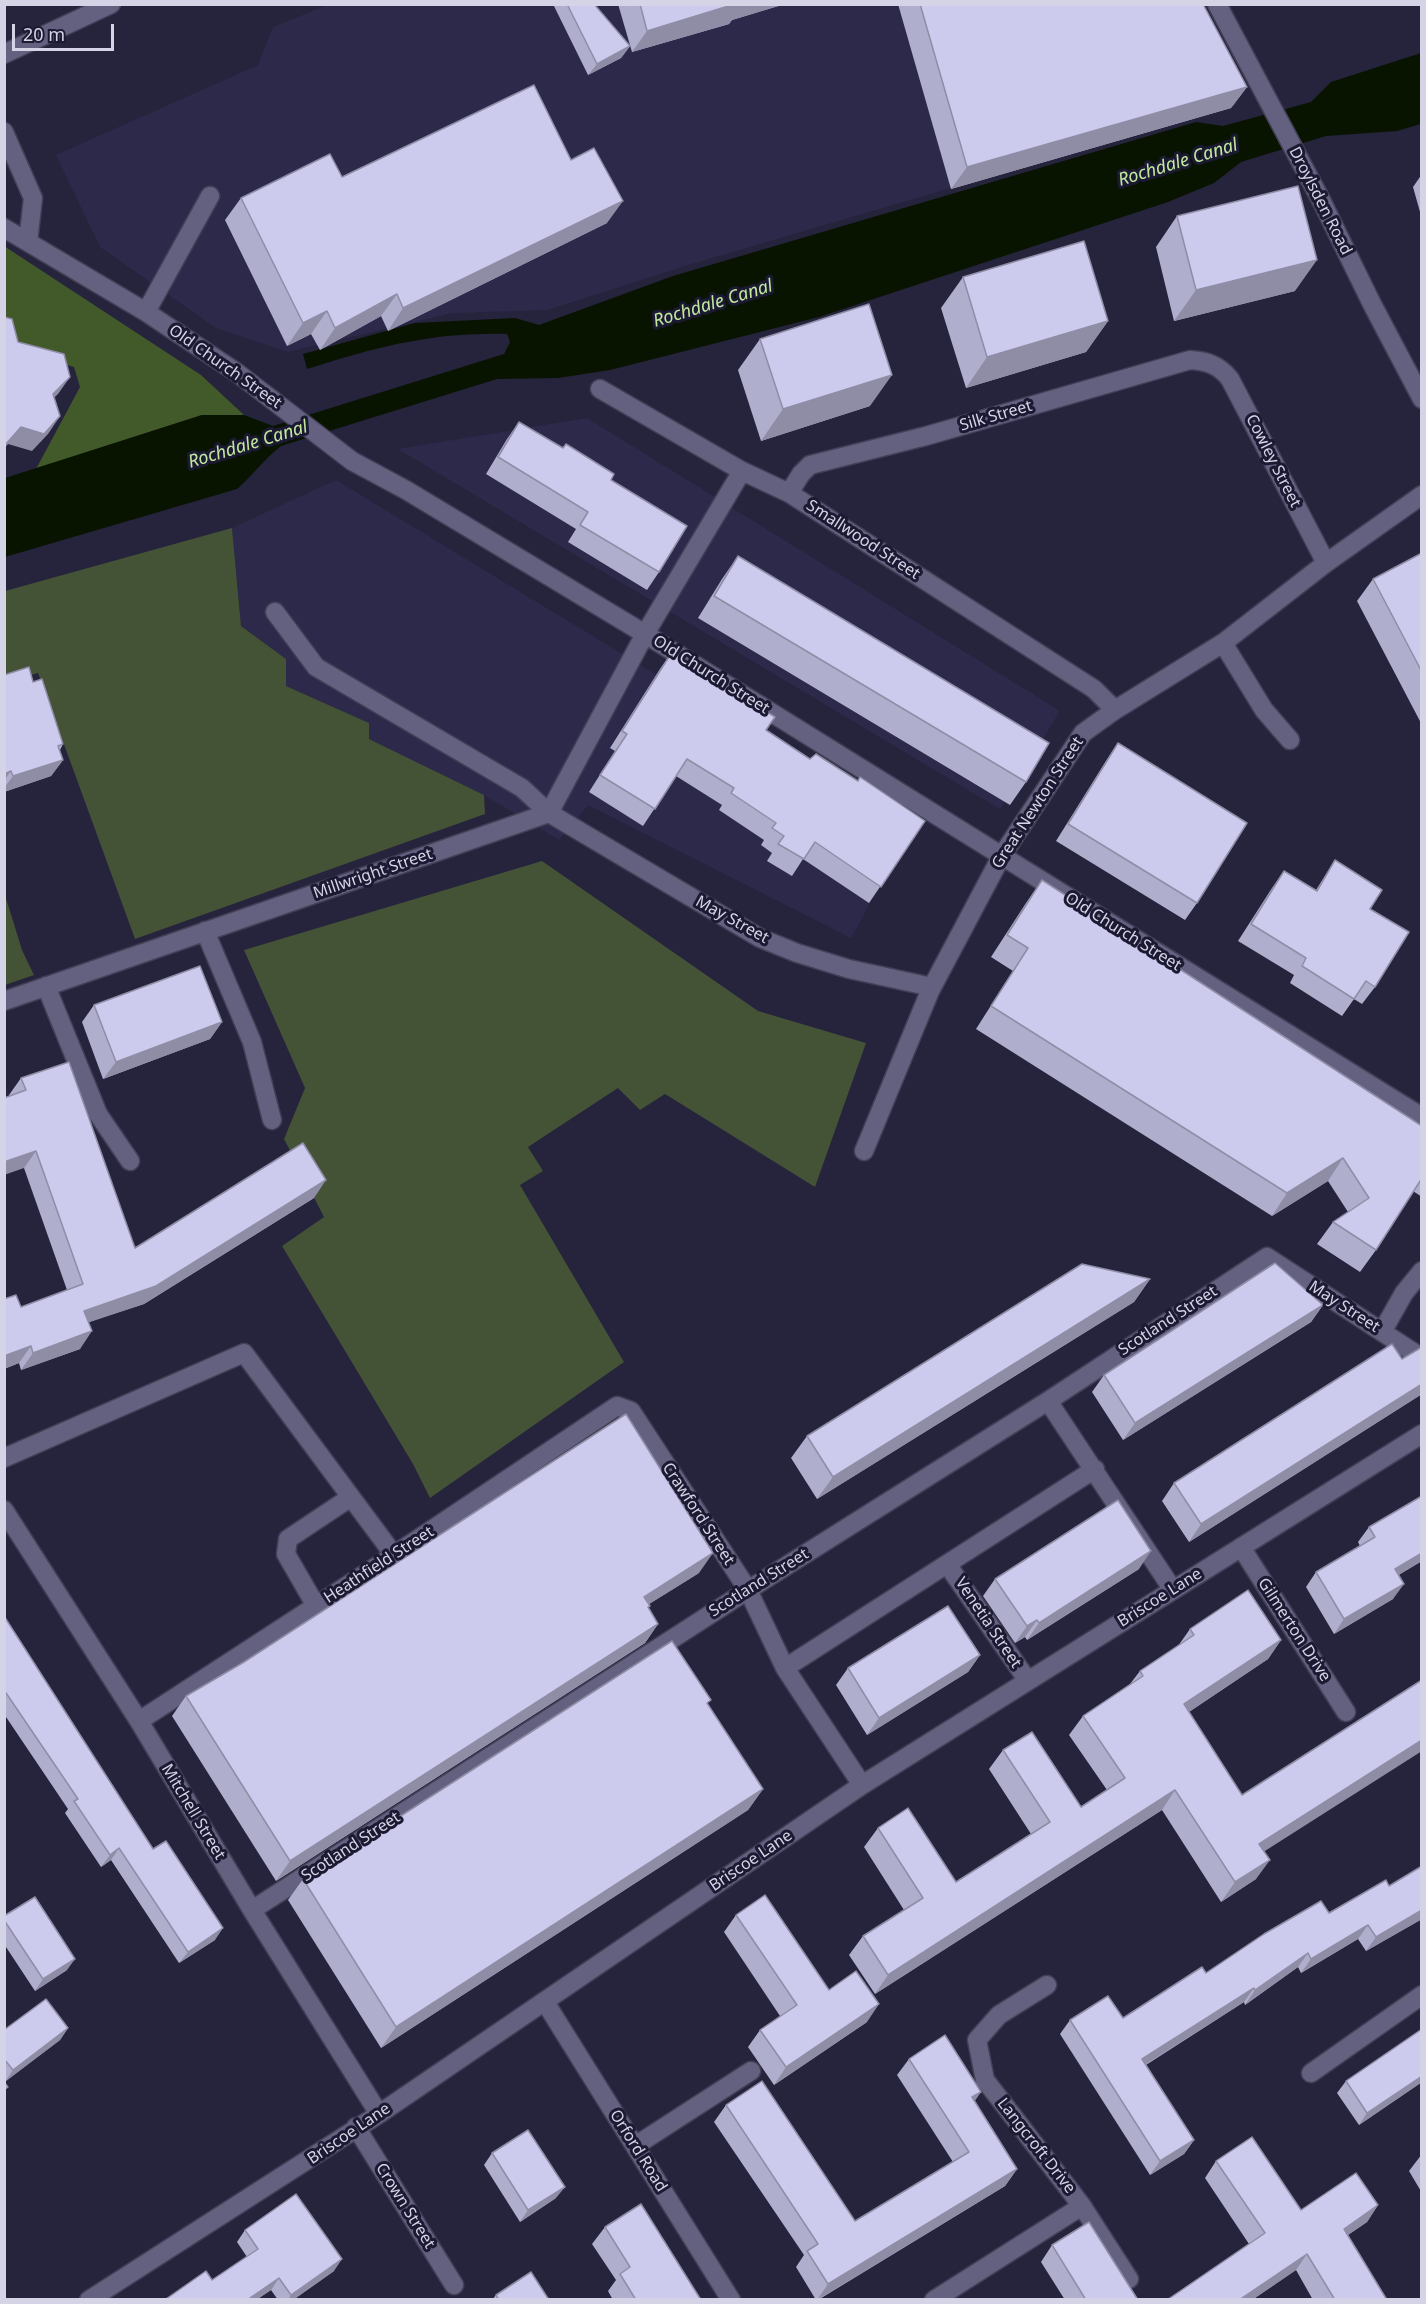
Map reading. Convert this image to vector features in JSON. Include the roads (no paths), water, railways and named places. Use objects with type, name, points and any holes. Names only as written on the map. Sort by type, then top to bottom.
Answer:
[{"type":"street","points":[[4,54],[111,4]]},
{"type":"street","name":"Droylsden Road","points":[[1217,4],[1422,399]]},
{"type":"street","points":[[4,132],[33,198],[27,242]]},
{"type":"street","points":[[146,312],[210,196]]},
{"type":"street","name":"Old Church Street","points":[[4,228],[146,312],[236,372],[352,460],[645,634],[1422,1117]]},
{"type":"street","name":"Silk Street","points":[[789,492],[810,465],[926,436],[1190,360],[1202,360],[1214,364]]},
{"type":"street","name":"Cowley Street","points":[[1214,364],[1230,379],[1326,563]]},
{"type":"street","name":"Smallwood Street","points":[[600,389],[742,471],[789,492],[1094,689],[1115,710]]},
{"type":"street","points":[[549,813],[645,634],[742,471]]},
{"type":"street","name":"Great Newton Street","points":[[864,1151],[932,987],[1001,856],[1083,733],[1115,710],[1223,643],[1326,563],[1422,495]]},
{"type":"street","name":"May Street","points":[[274,612],[316,667],[522,788],[549,813],[760,938],[797,953],[849,969],[932,987]]},
{"type":"street","points":[[1223,643],[1264,710],[1290,740]]},
{"type":"street","name":"Millwright Street","points":[[4,1000],[549,813]]},
{"type":"street","points":[[205,931],[252,1042],[272,1120]]},
{"type":"street","points":[[46,986],[98,1114],[130,1161]]},
{"type":"street","name":"May Street","points":[[1267,1257],[1422,1358]]},
{"type":"street","name":"Scotland Street","points":[[252,1910],[748,1590],[1048,1401],[1267,1257]]},
{"type":"street","points":[[1382,1332],[1404,1293],[1422,1270]]},
{"type":"street","points":[[4,1458],[244,1353],[394,1556]]},
{"type":"street","points":[[1048,1401],[1173,1590]]},
{"type":"street","name":"Crawford Street","points":[[617,1406],[631,1411],[748,1590],[785,1668],[862,1785]]},
{"type":"street","name":"Heathfield Street","points":[[139,1721],[394,1556],[617,1406]]},
{"type":"street","name":"Briscoe Lane","points":[[89,2300],[309,2161],[862,1785],[1422,1434]]},
{"type":"street","points":[[785,1668],[1095,1469]]},
{"type":"street","points":[[316,1606],[286,1554],[288,1539],[351,1497]]},
{"type":"street","name":"Mitchell Street","points":[[4,1510],[139,1721],[252,1910],[379,2114]]},
{"type":"street","name":"Gilmerton Drive","points":[[1241,1547],[1346,1712]]},
{"type":"street","name":"Venetia Street","points":[[947,1564],[1028,1681]]},
{"type":"street","name":"Langcroft Drive","points":[[934,2300],[1082,2206],[985,2080],[977,2040],[999,2015],[1047,1985]]},
{"type":"street","points":[[1311,2073],[1422,1995]]},
{"type":"street","name":"Orford Road","points":[[545,2002],[731,2300]]},
{"type":"street","points":[[635,2146],[751,2072]]},
{"type":"street","name":"Crown Street","points":[[356,2127],[454,2285]]},
{"type":"street","points":[[1082,2206],[1129,2279]]},
{"type":"water","name":"Rochdale Canal","points":[[1421,53],[1421,124],[1397,131],[1326,136],[1241,162],[1214,183],[1168,202],[819,317],[610,370],[558,378],[497,379],[281,446],[237,489],[5,557],[5,478],[202,415],[244,415],[273,426],[504,354],[510,342],[507,334],[429,338],[357,354],[307,369],[303,354],[415,323],[515,318],[539,325],[673,276],[1196,122],[1223,126],[1311,102],[1331,82]]}]
